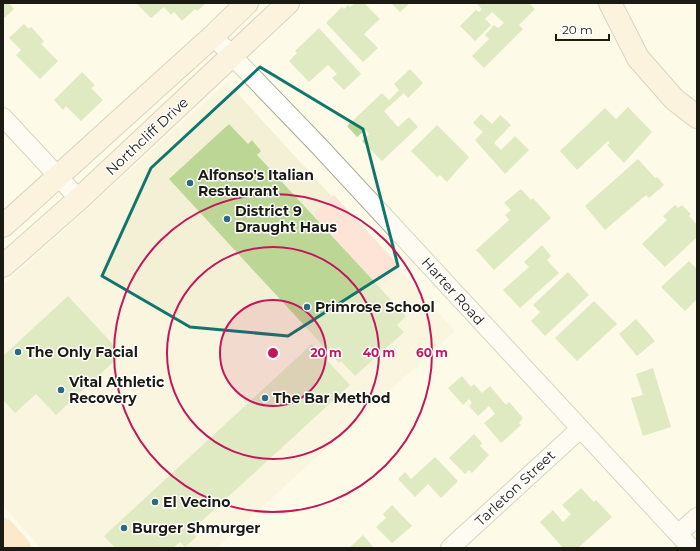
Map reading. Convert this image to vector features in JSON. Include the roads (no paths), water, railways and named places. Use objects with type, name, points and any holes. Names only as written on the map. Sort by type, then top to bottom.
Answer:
[{"type":"main road","points":[[3,530],[19,548]]},
{"type":"street","name":"Northcliff Drive","points":[[3,226],[213,36],[247,3]]},
{"type":"street","points":[[610,3],[638,58],[674,99],[697,117]]},
{"type":"street","name":"Northcliff Drive","points":[[3,266],[79,199],[233,56],[286,4]]},
{"type":"street","name":"Harter Road","points":[[213,36],[345,174],[691,548]]},
{"type":"street","points":[[3,117],[79,199]]},
{"type":"street","name":"Tarleton Street","points":[[450,548],[580,429]]},
{"type":"street","points":[[678,534],[697,517]]},
{"type":"place","name":"Alfonso's Italian Restaurant","points":[[190,183]]},
{"type":"place","name":"District 9 Draught Haus","points":[[227,219]]},
{"type":"place","name":"Primrose School","points":[[307,307]]},
{"type":"place","name":"The Only Facial","points":[[18,352]]},
{"type":"place","name":"Vital Athletic Recovery","points":[[61,390]]},
{"type":"place","name":"The Bar Method","points":[[265,398]]},
{"type":"place","name":"El Vecino","points":[[155,502]]},
{"type":"place","name":"Burger Shmurger","points":[[124,528]]}]
